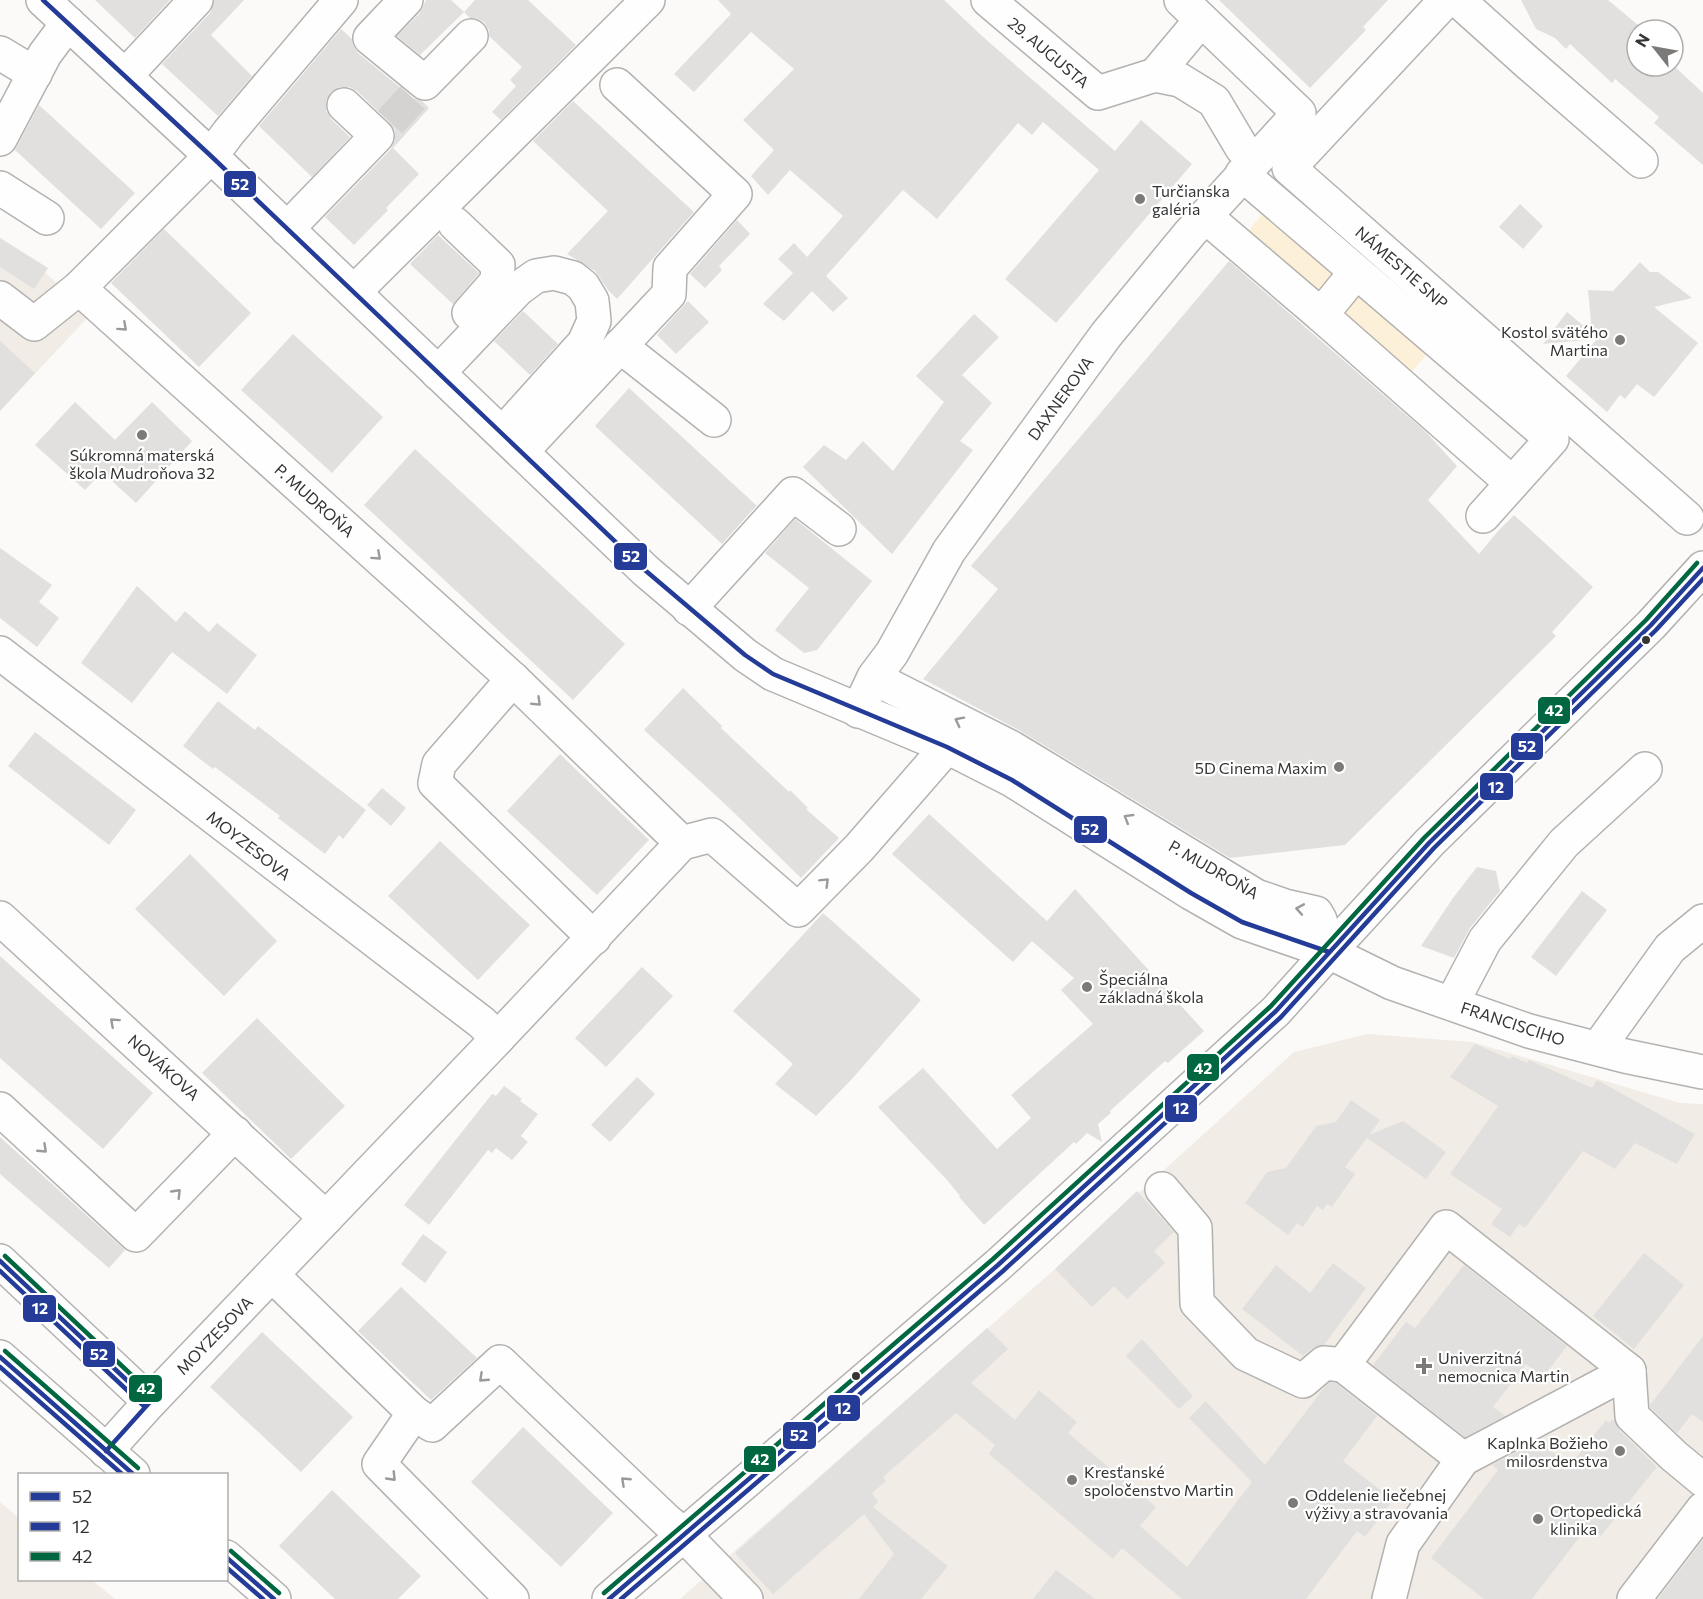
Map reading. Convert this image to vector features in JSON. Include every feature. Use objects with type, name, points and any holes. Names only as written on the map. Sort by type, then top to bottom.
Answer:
[{"type":"street","name":"P. MUDROŇA","points":[[42,0],[211,156],[646,571],[745,655],[773,674],[947,747],[1012,780],[1191,893],[1242,922],[1329,952]]},
{"type":"street","points":[[125,76],[196,0]]},
{"type":"street","points":[[0,298],[34,324],[79,288],[211,156],[341,0]]},
{"type":"street","points":[[406,0],[370,38],[420,89],[471,36]]},
{"type":"street","points":[[354,292],[648,0]]},
{"type":"street","name":"29. AUGUSTA","points":[[988,0],[1098,93],[1155,75]]},
{"type":"street","name":"NÁMESTIE SNP","points":[[1446,0],[1289,168],[1687,518]]},
{"type":"street","points":[[1458,0],[1641,161]]},
{"type":"street","points":[[1191,10],[1155,75],[1180,80],[1214,101],[1242,148],[1248,167],[1356,272],[1552,439],[1484,516]]},
{"type":"street","name":"DAXNEROVA","points":[[858,711],[950,551],[1106,335],[1156,272],[1248,167],[1299,113],[1191,10]]},
{"type":"street","points":[[0,139],[45,54],[68,23]]},
{"type":"street","points":[[0,53],[35,74]]},
{"type":"street","points":[[512,442],[620,346],[669,294],[670,268],[735,194],[617,85]]},
{"type":"street","points":[[288,229],[383,129],[344,105]]},
{"type":"street","points":[[0,188],[47,218]]},
{"type":"street","points":[[1205,216],[1512,483]]},
{"type":"street","points":[[431,366],[497,280],[498,265],[456,224]]},
{"type":"street","points":[[1321,315],[1356,272]]},
{"type":"street","points":[[431,366],[518,289],[536,276],[554,273],[573,278],[583,286],[592,301],[594,321],[584,343],[512,442]]},
{"type":"street","name":"P. MUDROŇA","points":[[79,288],[513,679],[697,839],[798,910],[859,848],[947,747]]},
{"type":"street","points":[[620,346],[714,420]]},
{"type":"street","points":[[689,609],[793,494],[839,529]]},
{"type":"street","points":[[609,1599],[1016,1250],[1276,1011],[1429,843],[1651,625],[1703,568]]},
{"type":"street","name":"MOYZESOVA","points":[[0,653],[481,1022],[498,1038]]},
{"type":"street","name":"P. MUDROŇA","points":[[883,666],[1012,748],[1256,896],[1316,914],[1320,920],[1329,952]]},
{"type":"street","points":[[513,679],[439,764],[435,783],[594,938]]},
{"type":"street","points":[[1452,1003],[1485,940],[1564,843],[1645,769]]},
{"type":"street","name":"MOYZESOVA","points":[[106,1451],[150,1402],[594,938],[697,839]]},
{"type":"street","name":"NOVÁKOVA","points":[[0,918],[327,1218]]},
{"type":"street","points":[[1598,1048],[1670,948],[1703,921]]},
{"type":"street","name":"FRANCISCIHO","points":[[1329,952],[1392,983],[1529,1031],[1625,1056],[1703,1072]]},
{"type":"street","points":[[0,1109],[136,1235],[235,1133]]},
{"type":"street","points":[[1162,1189],[1195,1228],[1197,1303],[1246,1354],[1303,1381],[1324,1363],[1343,1365],[1462,1459]]},
{"type":"street","points":[[1343,1365],[1446,1227],[1629,1371],[1632,1416],[1703,1480]]},
{"type":"street","points":[[0,1261],[150,1402]]},
{"type":"street","points":[[272,1275],[414,1413],[432,1425],[500,1362],[684,1534],[746,1599]]},
{"type":"street","points":[[0,1357],[132,1473]]},
{"type":"street","points":[[1389,1599],[1404,1544],[1462,1459],[1629,1371]]},
{"type":"street","points":[[414,1413],[379,1464],[512,1599]]},
{"type":"street","points":[[1634,1599],[1703,1509]]},
{"type":"street","points":[[228,1559],[274,1599]]},
{"type":"shaded area","points":[[1264,211],[1338,272],[1316,298],[1243,238]]},
{"type":"shaded area","points":[[0,238],[29,257],[90,315],[0,411]]},
{"type":"shaded area","points":[[1361,292],[1430,350],[1408,377],[1338,318]]},
{"type":"shaded area","name":"Univerzitná nemocnica Martin","points":[[1367,1034],[1472,1042],[1680,1103],[1703,1104],[1703,1599],[680,1599],[1055,1269],[1294,1052]]},
{"type":"shaded area","points":[[0,1502],[18,1517],[18,1581],[93,1581],[115,1599],[0,1599]]},
{"type":"building","points":[[95,0],[170,0],[135,38]]},
{"type":"building","points":[[214,0],[244,0],[211,35],[252,76],[218,116],[162,64],[210,13]]},
{"type":"building","points":[[426,0],[451,0],[464,12],[420,55],[397,36],[420,13]]},
{"type":"building","points":[[475,0],[528,0],[576,45],[501,120],[492,112],[516,86],[510,80],[522,67],[489,36],[489,30],[484,22],[470,18],[464,12]]},
{"type":"building","points":[[718,0],[944,0],[982,36],[1115,151],[1141,120],[1192,164],[1056,323],[1005,279],[1099,170],[1043,122],[1032,135],[1018,123],[937,219],[903,190],[826,276],[848,298],[833,312],[812,291],[784,321],[763,304],[793,273],[778,259],[794,243],[807,257],[843,216],[790,170],[768,195],[751,176],[774,150],[743,120],[794,69],[751,32],[694,92],[674,74],[731,14]]},
{"type":"building","points":[[1219,0],[1388,0],[1363,27],[1366,30],[1310,88]]},
{"type":"building","points":[[1521,0],[1608,0],[1630,18],[1625,18],[1625,78],[1685,76],[1703,93],[1703,165],[1654,123],[1659,117],[1615,79],[1612,83],[1570,44],[1566,49],[1555,38],[1536,29]]},
{"type":"building","points":[[341,29],[352,39],[358,53],[413,98],[422,101],[429,108],[393,148],[419,174],[354,245],[325,217],[391,149],[395,140],[395,130],[390,123],[357,91],[349,87],[339,87],[331,92],[326,100],[326,111],[350,137],[312,177],[259,126]]},
{"type":"building","points":[[573,101],[694,212],[617,299],[595,271],[567,254],[608,211],[533,141]]},
{"type":"building","points":[[39,105],[135,193],[101,229],[15,150]]},
{"type":"building","points":[[1520,204],[1543,226],[1523,249],[1499,227]]},
{"type":"building","points":[[737,220],[750,234],[719,266],[722,270],[705,288],[690,274]]},
{"type":"building","points":[[164,229],[251,313],[199,367],[111,283]]},
{"type":"building","points":[[438,235],[479,273],[453,304],[410,264]]},
{"type":"building","points":[[0,238],[48,268],[34,289],[0,267]]},
{"type":"building","points":[[1229,261],[1426,432],[1457,466],[1428,500],[1479,554],[1514,515],[1593,587],[1552,632],[1556,636],[1345,845],[1230,858],[1022,732],[923,679],[998,589],[971,566]]},
{"type":"building","name":"Kostol svätého Martina","points":[[1640,262],[1650,272],[1658,272],[1692,298],[1654,307],[1698,343],[1654,397],[1637,384],[1625,399],[1620,395],[1607,412],[1566,376],[1597,339],[1543,344],[1567,312],[1592,333],[1588,290],[1613,291]]},
{"type":"building","points":[[688,301],[709,322],[676,354],[657,335]]},
{"type":"building","points":[[523,311],[558,344],[530,375],[494,341]]},
{"type":"building","points":[[974,314],[999,337],[962,375],[992,403],[960,441],[973,450],[892,554],[803,467],[824,445],[846,460],[863,441],[893,471],[944,402],[916,376]]},
{"type":"building","points":[[293,334],[383,417],[332,473],[241,390]]},
{"type":"building","points":[[0,341],[35,373],[0,411]]},
{"type":"building","points":[[629,388],[757,506],[722,544],[595,426]]},
{"type":"building","points":[[75,402],[115,440],[152,402],[192,441],[136,503],[102,472],[85,490],[35,445]]},
{"type":"building","points":[[415,449],[625,644],[573,700],[364,505]]},
{"type":"building","points":[[795,519],[872,581],[817,650],[804,653],[775,630],[809,588],[765,553]]},
{"type":"building","points":[[0,548],[52,585],[39,602],[59,618],[37,647],[0,618]]},
{"type":"building","points":[[137,586],[176,622],[185,611],[209,632],[217,623],[257,655],[227,694],[172,652],[132,703],[81,663]]},
{"type":"building","points":[[683,688],[722,726],[721,728],[839,838],[801,878],[644,730]]},
{"type":"building","points":[[218,701],[255,730],[258,726],[366,810],[343,839],[339,835],[325,854],[278,818],[280,816],[183,746]]},
{"type":"building","points":[[35,732],[136,810],[109,845],[8,766]]},
{"type":"building","points":[[560,754],[649,840],[597,895],[507,811]]},
{"type":"building","points":[[382,788],[406,808],[391,826],[367,805]]},
{"type":"building","points":[[929,814],[1047,921],[1075,889],[1204,1031],[1168,1063],[1165,1061],[1098,1124],[1102,1142],[1087,1133],[1076,1144],[1074,1142],[984,1225],[947,1180],[878,1107],[923,1068],[997,1149],[1031,1118],[1011,1095],[1093,1024],[1061,990],[1074,978],[1032,941],[1013,962],[892,854]]},
{"type":"building","points":[[440,841],[530,925],[478,980],[388,896]]},
{"type":"building","points":[[190,854],[277,941],[224,996],[135,909]]},
{"type":"building","points":[[1477,867],[1496,871],[1500,891],[1470,928],[1454,958],[1421,946],[1453,898]]},
{"type":"building","points":[[1582,891],[1607,910],[1556,976],[1531,957]]},
{"type":"building","points":[[823,913],[921,1000],[852,1079],[816,1116],[775,1084],[793,1064],[733,1011]]},
{"type":"building","points":[[0,956],[153,1093],[103,1149],[0,1058]]},
{"type":"building","points":[[642,967],[673,996],[606,1067],[575,1038]]},
{"type":"building","points":[[257,1018],[345,1106],[291,1159],[202,1073]]},
{"type":"building","points":[[1475,1044],[1510,1059],[1512,1056],[1527,1063],[1529,1060],[1592,1088],[1597,1080],[1695,1134],[1677,1164],[1635,1143],[1615,1169],[1583,1151],[1525,1228],[1519,1224],[1510,1237],[1491,1224],[1502,1209],[1450,1174],[1498,1106],[1450,1077]]},
{"type":"building","points":[[637,1077],[655,1094],[610,1142],[591,1125]]},
{"type":"building","points":[[504,1086],[538,1114],[521,1136],[528,1142],[512,1160],[496,1148],[492,1153],[488,1150],[429,1225],[404,1205],[492,1094],[496,1096]]},
{"type":"building","points":[[1351,1100],[1380,1120],[1369,1135],[1403,1121],[1446,1152],[1426,1179],[1367,1138],[1345,1167],[1355,1174],[1332,1207],[1327,1204],[1323,1210],[1317,1206],[1303,1227],[1297,1223],[1288,1235],[1245,1203],[1267,1172],[1286,1168],[1316,1126],[1336,1122]]},
{"type":"building","points":[[0,1137],[125,1250],[109,1268],[0,1174]]},
{"type":"building","points":[[1137,1191],[1174,1232],[1154,1251],[1165,1263],[1127,1299],[1114,1286],[1092,1307],[1055,1269]]},
{"type":"building","points":[[423,1234],[447,1252],[425,1283],[401,1264]]},
{"type":"building","points":[[1644,1253],[1684,1285],[1634,1349],[1593,1316]]},
{"type":"building","points":[[1333,1263],[1366,1288],[1324,1345],[1312,1348],[1303,1356],[1242,1309],[1276,1265],[1310,1293]]},
{"type":"building","points":[[1464,1265],[1567,1346],[1543,1377],[1526,1364],[1493,1407],[1505,1416],[1465,1437],[1373,1365],[1406,1322],[1415,1328]]},
{"type":"building","points":[[401,1287],[477,1358],[431,1400],[358,1331]]},
{"type":"building","points":[[987,1328],[1008,1349],[971,1383],[1015,1420],[1039,1390],[1077,1422],[1068,1433],[1156,1507],[1140,1526],[1187,1567],[1252,1482],[1189,1418],[1206,1401],[1265,1465],[1324,1388],[1330,1382],[1336,1383],[1377,1416],[1343,1461],[1393,1500],[1365,1537],[1357,1531],[1306,1599],[1182,1599],[1122,1548],[1113,1559],[989,1454],[995,1445],[956,1413],[883,1477],[886,1481],[872,1493],[878,1502],[873,1507],[948,1566],[921,1599],[859,1599],[894,1554],[864,1514],[773,1594],[735,1553]]},
{"type":"building","points":[[262,1332],[353,1417],[301,1472],[210,1387]]},
{"type":"building","points":[[1703,1336],[1703,1422],[1692,1414],[1677,1433],[1650,1405]]},
{"type":"building","points":[[1142,1339],[1193,1396],[1179,1409],[1126,1356]]},
{"type":"building","name":"Ortopedická klinika","points":[[1606,1420],[1610,1423],[1615,1420],[1619,1430],[1657,1467],[1601,1536],[1588,1526],[1532,1599],[1484,1599],[1431,1558],[1498,1470],[1492,1465],[1538,1441],[1570,1465]]},
{"type":"building","points":[[523,1427],[613,1513],[561,1567],[471,1482]]},
{"type":"building","points":[[332,1490],[421,1576],[398,1599],[335,1599],[279,1546]]},
{"type":"building","points":[[1703,1540],[1703,1599],[1658,1599]]},
{"type":"building","points":[[1056,1570],[1095,1599],[1033,1599]]},
{"type":"tunnel","points":[[390,122],[415,95]]},
{"type":"transit line","name":"52","points":[[43,0],[211,156],[646,571],[745,655],[773,674],[947,747],[1012,780],[1191,893],[1242,922],[1329,952]]},
{"type":"transit line","name":"42","points":[[604,1593],[993,1259],[1271,1006],[1424,838],[1646,620],[1697,563]]},
{"type":"transit line","name":"52","points":[[609,1599],[998,1265],[1276,1011],[1429,843],[1651,625],[1703,568]]},
{"type":"transit line","name":"12","points":[[621,1599],[1003,1271],[1281,1017],[1434,848],[1656,630],[1703,579]]},
{"type":"transit line","name":"42","points":[[5,1256],[155,1397]]},
{"type":"transit line","name":"52","points":[[0,1261],[150,1402],[106,1451]]},
{"type":"transit line","name":"12","points":[[0,1271],[145,1407]]},
{"type":"transit line","name":"42","points":[[5,1351],[138,1468]]},
{"type":"transit line","name":"52","points":[[0,1357],[132,1473]]},
{"type":"transit line","name":"12","points":[[0,1367],[121,1473]]},
{"type":"transit line","name":"42","points":[[231,1551],[279,1593]]},
{"type":"transit line","name":"52","points":[[228,1559],[274,1599]]},
{"type":"transit line","name":"12","points":[[228,1569],[263,1599]]},
{"type":"place","name":"Turčianska galéria","points":[[1140,199]]},
{"type":"place","name":"Kostol svätého Martina","points":[[1620,340]]},
{"type":"place","name":"Súkromná materská škola Mudroňova 32","points":[[142,435]]},
{"type":"place","name":"5D Cinema Maxim","points":[[1339,767]]},
{"type":"place","name":"Špeciálna základná škola","points":[[1087,987]]},
{"type":"place","name":"Univerzitná nemocnica Martin","points":[[1424,1366]]},
{"type":"place","name":"Kaplnka Božieho milosrdenstva","points":[[1620,1451]]},
{"type":"place","name":"Kresťanské spoločenstvo Martin","points":[[1072,1480]]},
{"type":"place","name":"Oddelenie liečebnej výživy a stravovania","points":[[1293,1503]]},
{"type":"place","name":"Ortopedická klinika","points":[[1538,1519]]}]
